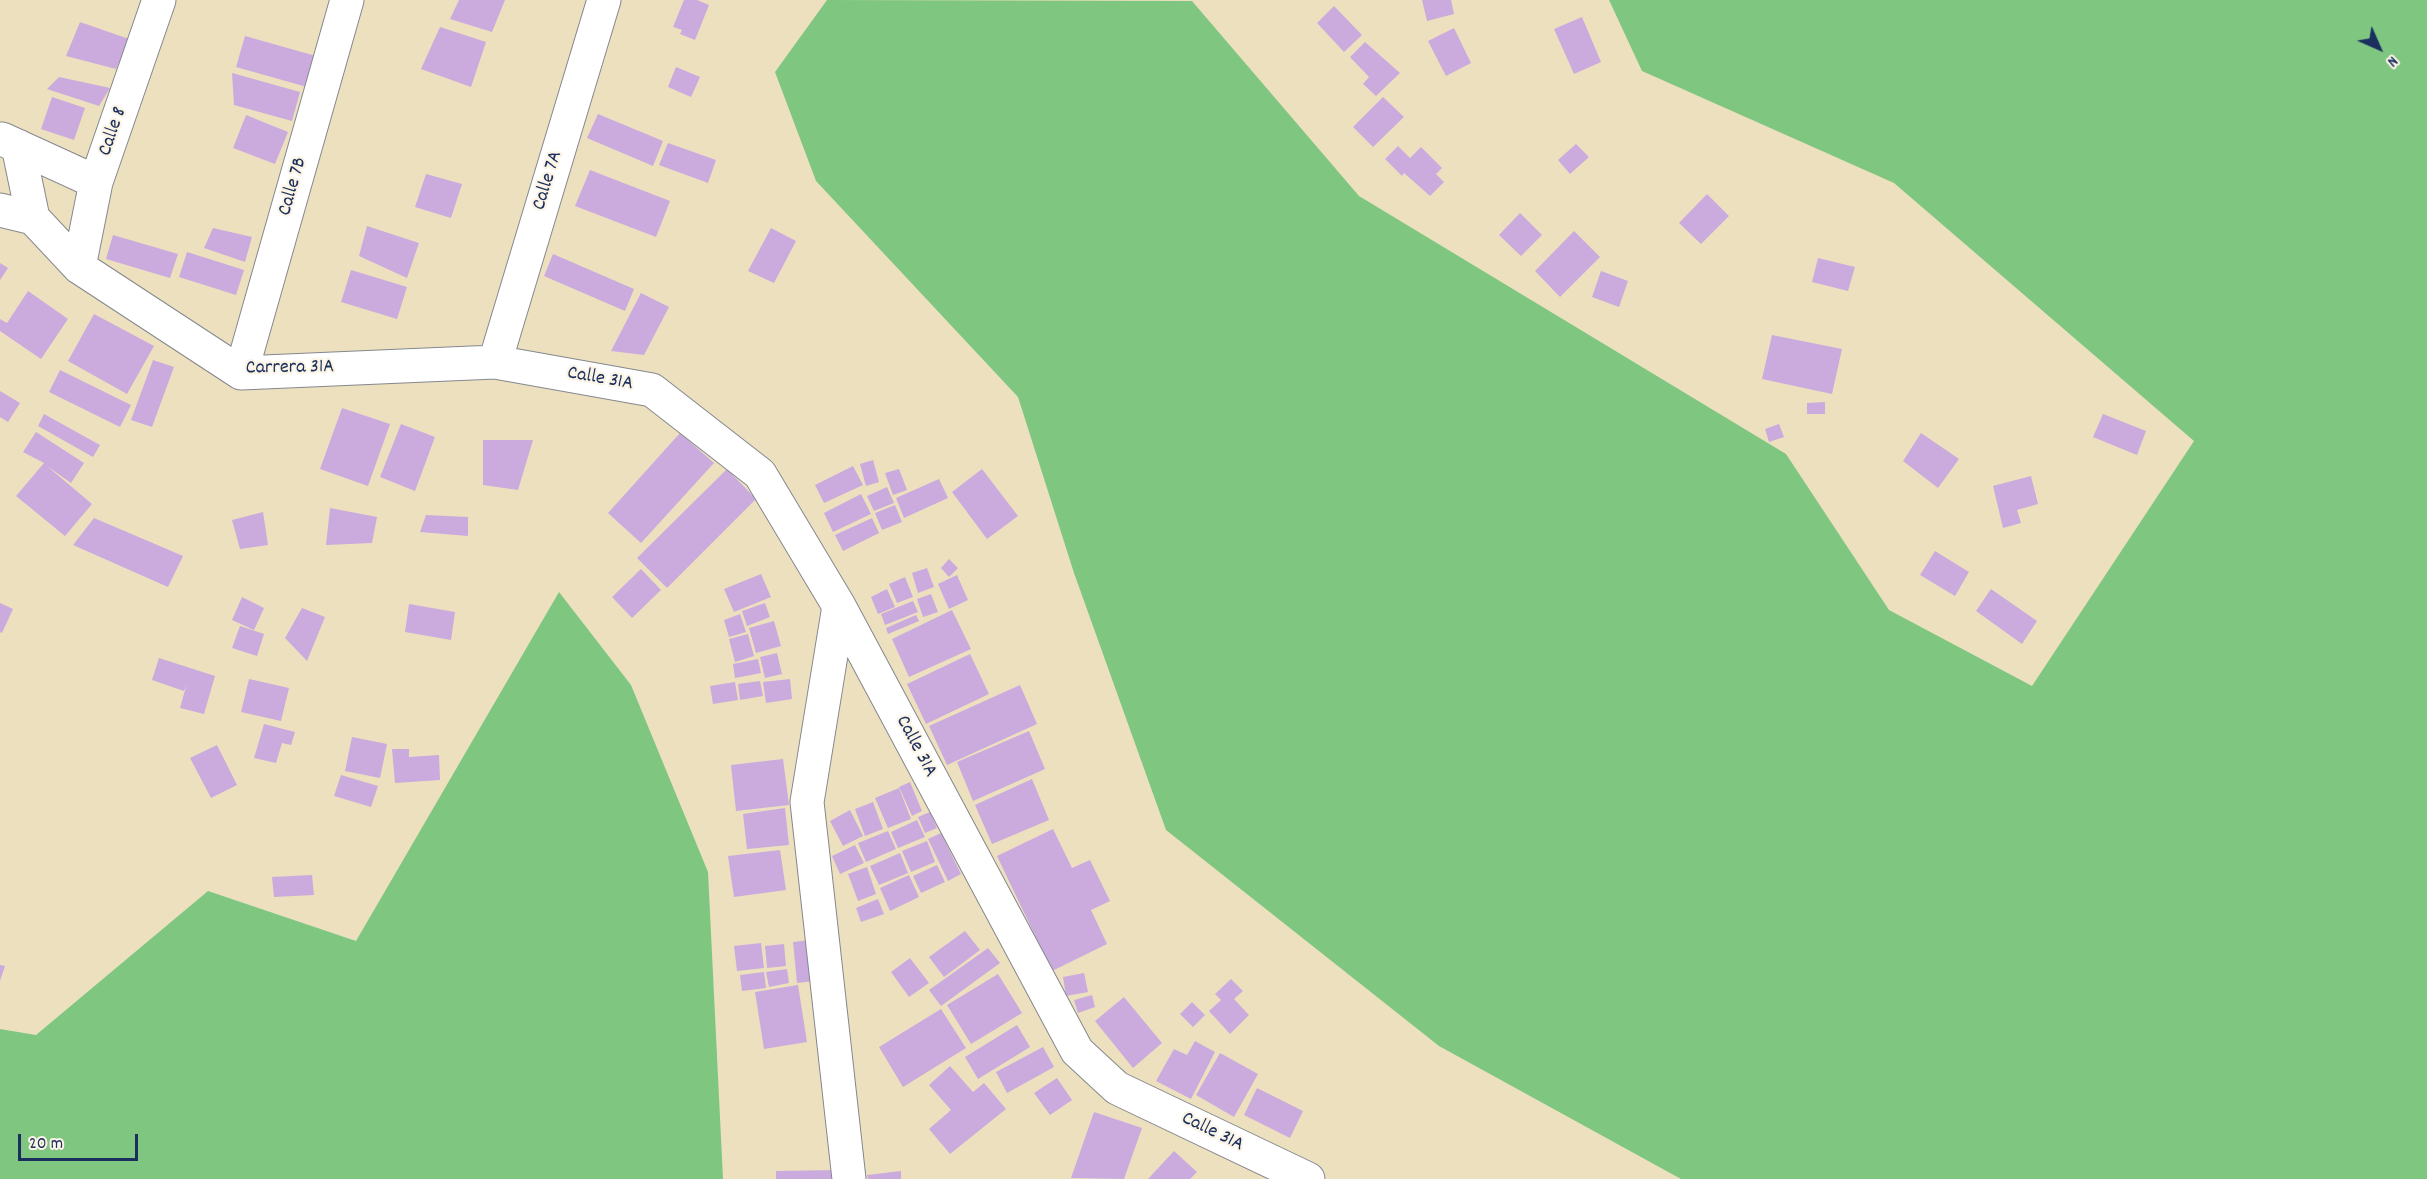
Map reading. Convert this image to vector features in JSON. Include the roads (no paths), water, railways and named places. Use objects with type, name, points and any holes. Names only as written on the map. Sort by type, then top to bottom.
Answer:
[{"type":"street","name":"Calle 8","points":[[79,267],[96,182],[159,0]]},
{"type":"street","name":"Calle 7B","points":[[241,373],[348,0]]},
{"type":"street","name":"Calle 7A","points":[[495,362],[604,0]]},
{"type":"street","points":[[9,142],[96,182]]},
{"type":"street","points":[[9,142],[33,218]]},
{"type":"street","points":[[0,210],[33,218]]},
{"type":"street","name":"Carrera 31A","points":[[33,218],[79,267],[241,373],[495,362]]},
{"type":"street","name":"Calle 31A","points":[[495,362],[652,390],[760,474],[839,606],[1077,1051],[1118,1088],[1308,1179]]},
{"type":"street","points":[[839,606],[807,802],[849,1179]]}]
